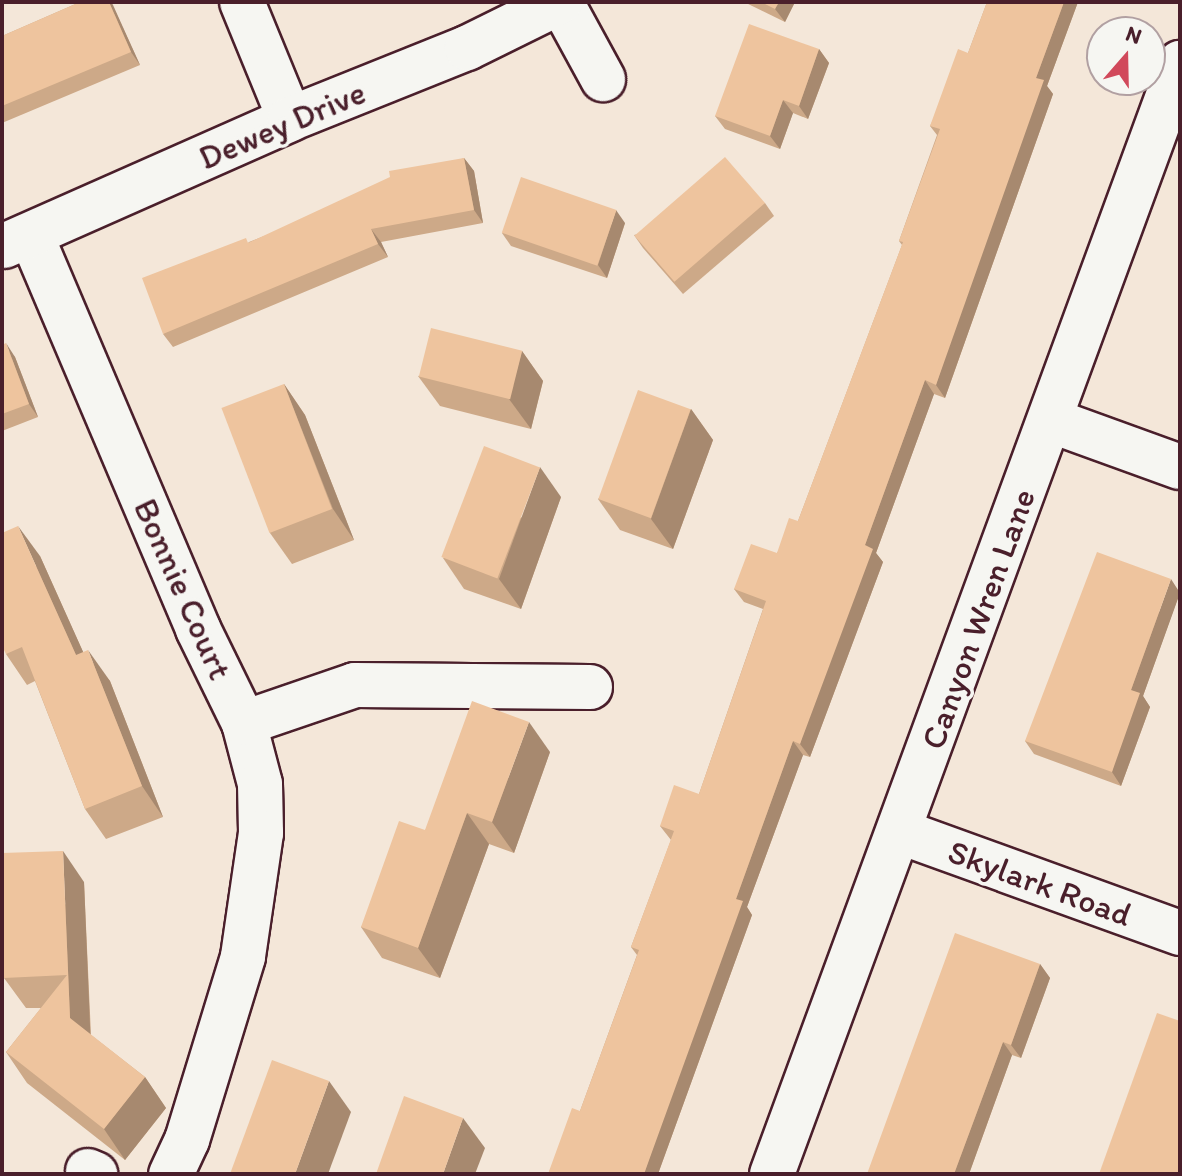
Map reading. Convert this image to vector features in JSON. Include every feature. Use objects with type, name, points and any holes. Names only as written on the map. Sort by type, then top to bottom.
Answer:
[{"type":"street","points":[[242,2],[290,119]]},
{"type":"street","points":[[561,2],[603,79]]},
{"type":"street","name":"Dewey Drive","points":[[16,241],[290,119],[467,48],[561,2]]},
{"type":"street","name":"Canyon Wren Lane","points":[[772,1174],[901,832],[1180,63]]},
{"type":"street","name":"Bonnie Court","points":[[16,241],[244,723],[260,784],[261,833],[243,957],[187,1140],[171,1174]]},
{"type":"street","points":[[1050,420],[1180,467]]},
{"type":"street","points":[[244,723],[355,685],[590,687]]},
{"type":"street","name":"Skylark Road","points":[[901,832],[1180,933]]},
{"type":"building","points":[[80,2],[109,2],[131,52],[2,106],[2,36]]},
{"type":"building","points":[[761,2],[779,2],[775,9]]},
{"type":"building","points":[[987,2],[1064,2],[1036,78],[1044,80],[936,385],[925,380],[865,545],[873,549],[800,744],[793,741],[736,899],[743,901],[644,1174],[548,1174],[572,1108],[580,1111],[639,950],[631,947],[674,831],[660,826],[674,785],[699,794],[766,601],[734,589],[751,544],[777,553],[789,518],[798,521],[903,242],[899,241],[940,129],[930,126],[958,49],[968,53]]},
{"type":"building","points":[[749,24],[819,49],[799,106],[783,100],[770,136],[715,116]]},
{"type":"building","points":[[725,157],[765,203],[674,282],[634,236]]},
{"type":"building","points":[[464,158],[474,210],[371,229],[378,244],[163,334],[142,278],[246,238],[248,243],[390,177],[389,171]]},
{"type":"building","points":[[521,177],[616,210],[597,266],[502,233]]},
{"type":"building","points":[[431,328],[522,351],[510,399],[419,377]]},
{"type":"building","points":[[6,343],[29,404],[2,414],[2,345]]},
{"type":"building","points":[[284,384],[332,509],[269,533],[221,408]]},
{"type":"building","points":[[638,390],[691,409],[651,518],[598,499]]},
{"type":"building","points":[[484,446],[540,468],[497,579],[441,557]]},
{"type":"building","points":[[18,526],[76,655],[88,650],[142,786],[85,809],[22,647],[6,654],[2,646],[2,533]]},
{"type":"building","points":[[1097,552],[1171,579],[1131,690],[1140,693],[1112,772],[1025,741]]},
{"type":"building","points":[[472,701],[529,722],[492,822],[467,813],[418,948],[361,927],[399,821],[425,830]]},
{"type":"building","points":[[63,851],[70,1018],[145,1077],[104,1129],[6,1052],[67,975],[4,978],[2,853]]},
{"type":"building","points":[[955,933],[1040,964],[1011,1045],[1003,1042],[954,1174],[867,1174]]},
{"type":"building","points":[[1157,1013],[1180,1021],[1180,1174],[1099,1174]]},
{"type":"building","points":[[272,1060],[329,1081],[295,1174],[230,1174]]},
{"type":"building","points":[[404,1096],[463,1118],[443,1174],[376,1174]]}]
